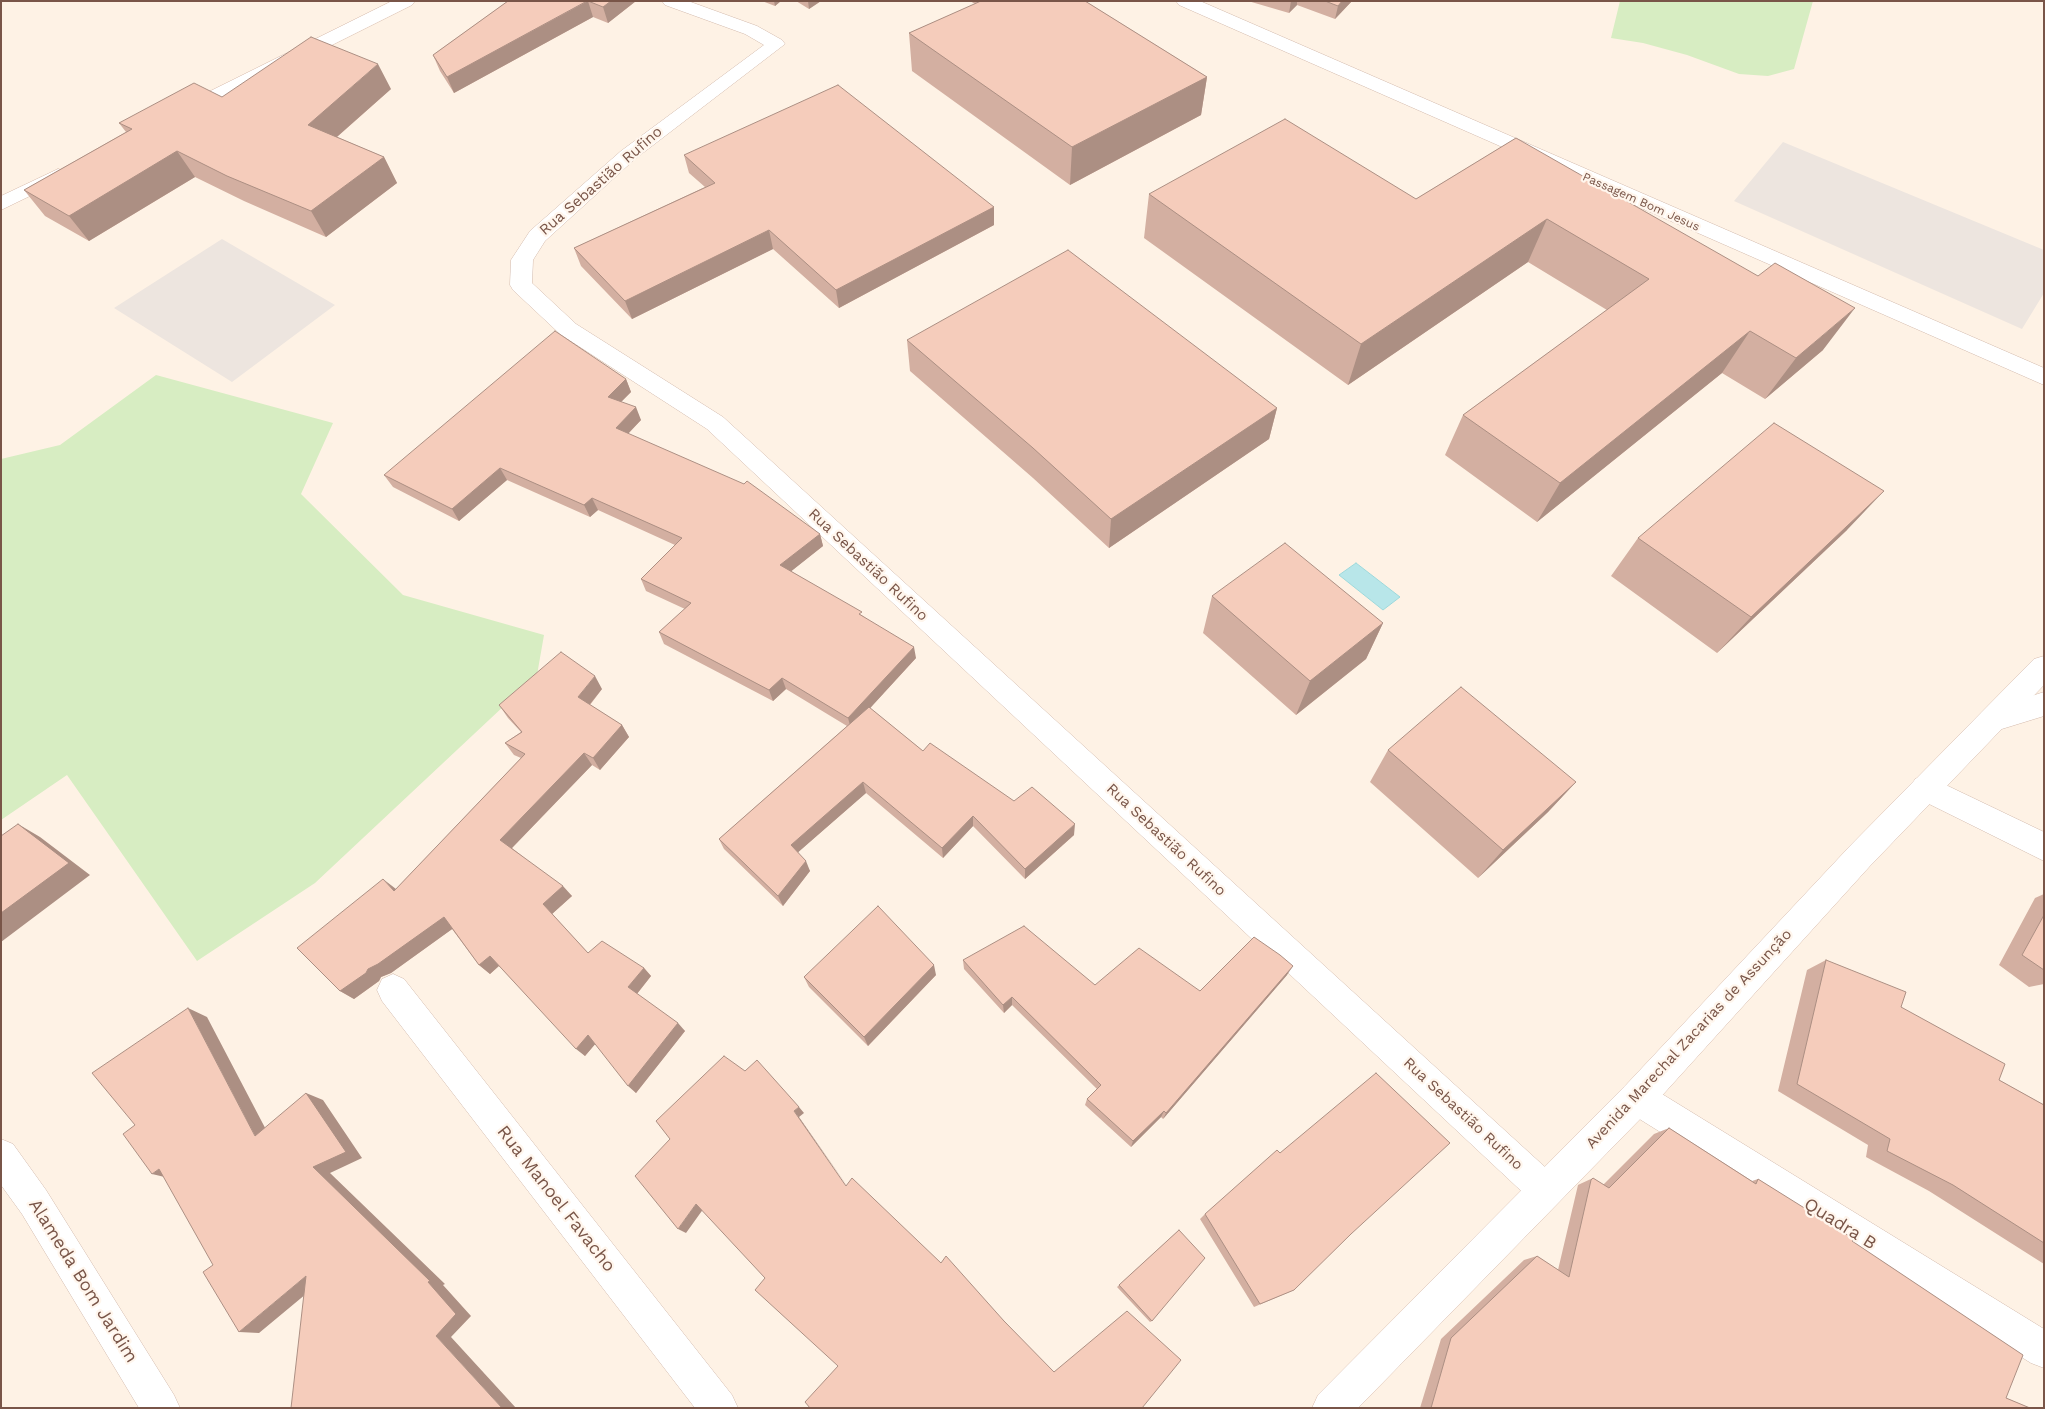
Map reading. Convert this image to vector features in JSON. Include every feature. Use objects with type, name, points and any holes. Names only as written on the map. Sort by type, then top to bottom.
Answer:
[{"type":"street","points":[[166,121],[406,1]]},
{"type":"street","name":"Rua Sebastião Rufino","points":[[671,1],[751,30],[776,44],[730,76],[628,155],[537,236],[522,260],[521,285],[568,329],[715,423],[1545,1190]]},
{"type":"street","name":"Passagem Bom Jesus","points":[[1185,1],[2044,377]]},
{"type":"street","points":[[1,204],[70,169]]},
{"type":"street","name":"Avenida Marechal Zacarias de Assunção","points":[[1331,1408],[1637,1098],[1925,788],[2044,667]]},
{"type":"street","points":[[1992,720],[2044,704]]},
{"type":"street","points":[[1925,788],[2044,847]]},
{"type":"street","name":"Rua Manoel Favacho","points":[[393,990],[719,1408]]},
{"type":"street","name":"Quadra B","points":[[1637,1098],[2044,1350]]},
{"type":"street","name":"Alameda Bom Jardim","points":[[1,1156],[34,1202],[161,1408]]},
{"type":"shaded area","points":[[1783,142],[2044,250],[2044,293],[2022,329],[1734,201]]},
{"type":"shaded area","points":[[222,239],[335,305],[232,382],[114,308]]},
{"type":"green space","points":[[1620,1],[1813,1],[1794,69],[1768,76],[1739,74],[1687,55],[1643,43],[1611,38]]},
{"type":"green space","points":[[156,375],[333,423],[301,494],[403,595],[544,635],[537,675],[315,883],[197,961],[67,775],[1,820],[1,459],[60,445]]},
{"type":"water","points":[[1356,563],[1400,597],[1383,610],[1339,575]]},
{"type":"building","points":[[508,1],[587,1],[447,77],[433,55]]},
{"type":"building","points":[[588,1],[611,1],[603,7]]},
{"type":"building","points":[[981,1],[1085,1],[1207,77],[1072,147],[909,33]]},
{"type":"building","points":[[1325,1],[1342,1],[1338,6]]},
{"type":"building","points":[[311,37],[378,64],[308,125],[384,157],[311,211],[227,176],[177,151],[69,216],[24,190],[132,129],[119,123],[194,83],[222,97]]},
{"type":"building","points":[[838,85],[994,207],[836,290],[769,230],[625,301],[574,248],[715,183],[684,155]]},
{"type":"building","points":[[1285,119],[1416,199],[1516,138],[1758,276],[1775,263],[1855,308],[1796,358],[1750,331],[1560,483],[1463,415],[1649,279],[1547,219],[1361,344],[1149,194]]},
{"type":"building","points":[[1068,250],[1277,408],[1111,519],[1033,448],[907,340]]},
{"type":"building","points":[[555,331],[626,379],[608,397],[636,407],[616,428],[744,484],[747,481],[820,534],[780,565],[862,612],[859,614],[914,647],[848,718],[782,678],[769,690],[659,632],[691,603],[641,579],[682,538],[592,498],[584,505],[500,468],[452,509],[384,475]]},
{"type":"building","points":[[1774,423],[1884,491],[1751,617],[1638,538]]},
{"type":"building","points":[[1285,543],[1383,623],[1310,681],[1212,596]]},
{"type":"building","points":[[561,652],[595,676],[578,697],[622,725],[593,758],[584,753],[500,840],[563,886],[543,904],[588,953],[602,941],[644,968],[628,987],[678,1023],[628,1086],[588,1035],[576,1049],[490,956],[479,965],[444,917],[378,964],[368,969],[366,973],[340,991],[297,948],[383,879],[394,891],[525,754],[505,743],[522,732],[499,705]]},
{"type":"building","points":[[1461,687],[1576,782],[1503,850],[1388,750]]},
{"type":"building","points":[[869,707],[923,751],[930,743],[1014,801],[1032,787],[1075,824],[1025,869],[973,816],[942,848],[863,782],[791,845],[806,861],[778,896],[719,839]]},
{"type":"building","points":[[18,824],[69,863],[1,913],[1,836]]},
{"type":"building","points":[[878,906],[934,965],[864,1037],[804,977]]},
{"type":"building","points":[[2044,915],[2044,970],[2022,955]]},
{"type":"building","points":[[1024,926],[1095,985],[1139,948],[1200,991],[1254,937],[1293,966],[1166,1113],[1164,1111],[1133,1141],[1087,1099],[1101,1085],[1012,997],[1003,1005],[963,960]]},
{"type":"building","points":[[1826,960],[1906,992],[1901,1007],[2005,1064],[1999,1080],[2044,1105],[2044,1243],[1953,1185],[1887,1151],[1890,1139],[1797,1084]]},
{"type":"building","points":[[188,1008],[255,1136],[306,1093],[346,1152],[313,1167],[430,1281],[428,1282],[456,1314],[436,1336],[502,1408],[291,1408],[306,1276],[239,1332],[203,1272],[213,1265],[159,1169],[152,1174],[123,1134],[135,1125],[92,1073]]},
{"type":"building","points":[[724,1056],[745,1071],[757,1060],[799,1107],[794,1111],[846,1186],[852,1178],[941,1263],[946,1256],[1004,1321],[1054,1372],[1127,1311],[1181,1360],[1142,1408],[810,1408],[805,1402],[838,1366],[755,1290],[765,1278],[696,1204],[678,1229],[635,1176],[670,1139],[656,1121]]},
{"type":"building","points":[[1376,1073],[1450,1143],[1351,1234],[1294,1290],[1260,1304],[1205,1214],[1277,1150],[1280,1153]]},
{"type":"building","points":[[1669,1128],[1756,1184],[1758,1179],[1854,1239],[1852,1241],[2023,1355],[2006,1398],[2030,1408],[1431,1408],[1451,1338],[1537,1256],[1569,1277],[1591,1180],[1593,1178],[1609,1188]]},
{"type":"building","points":[[1179,1230],[1205,1258],[1152,1321],[1119,1285]]}]
